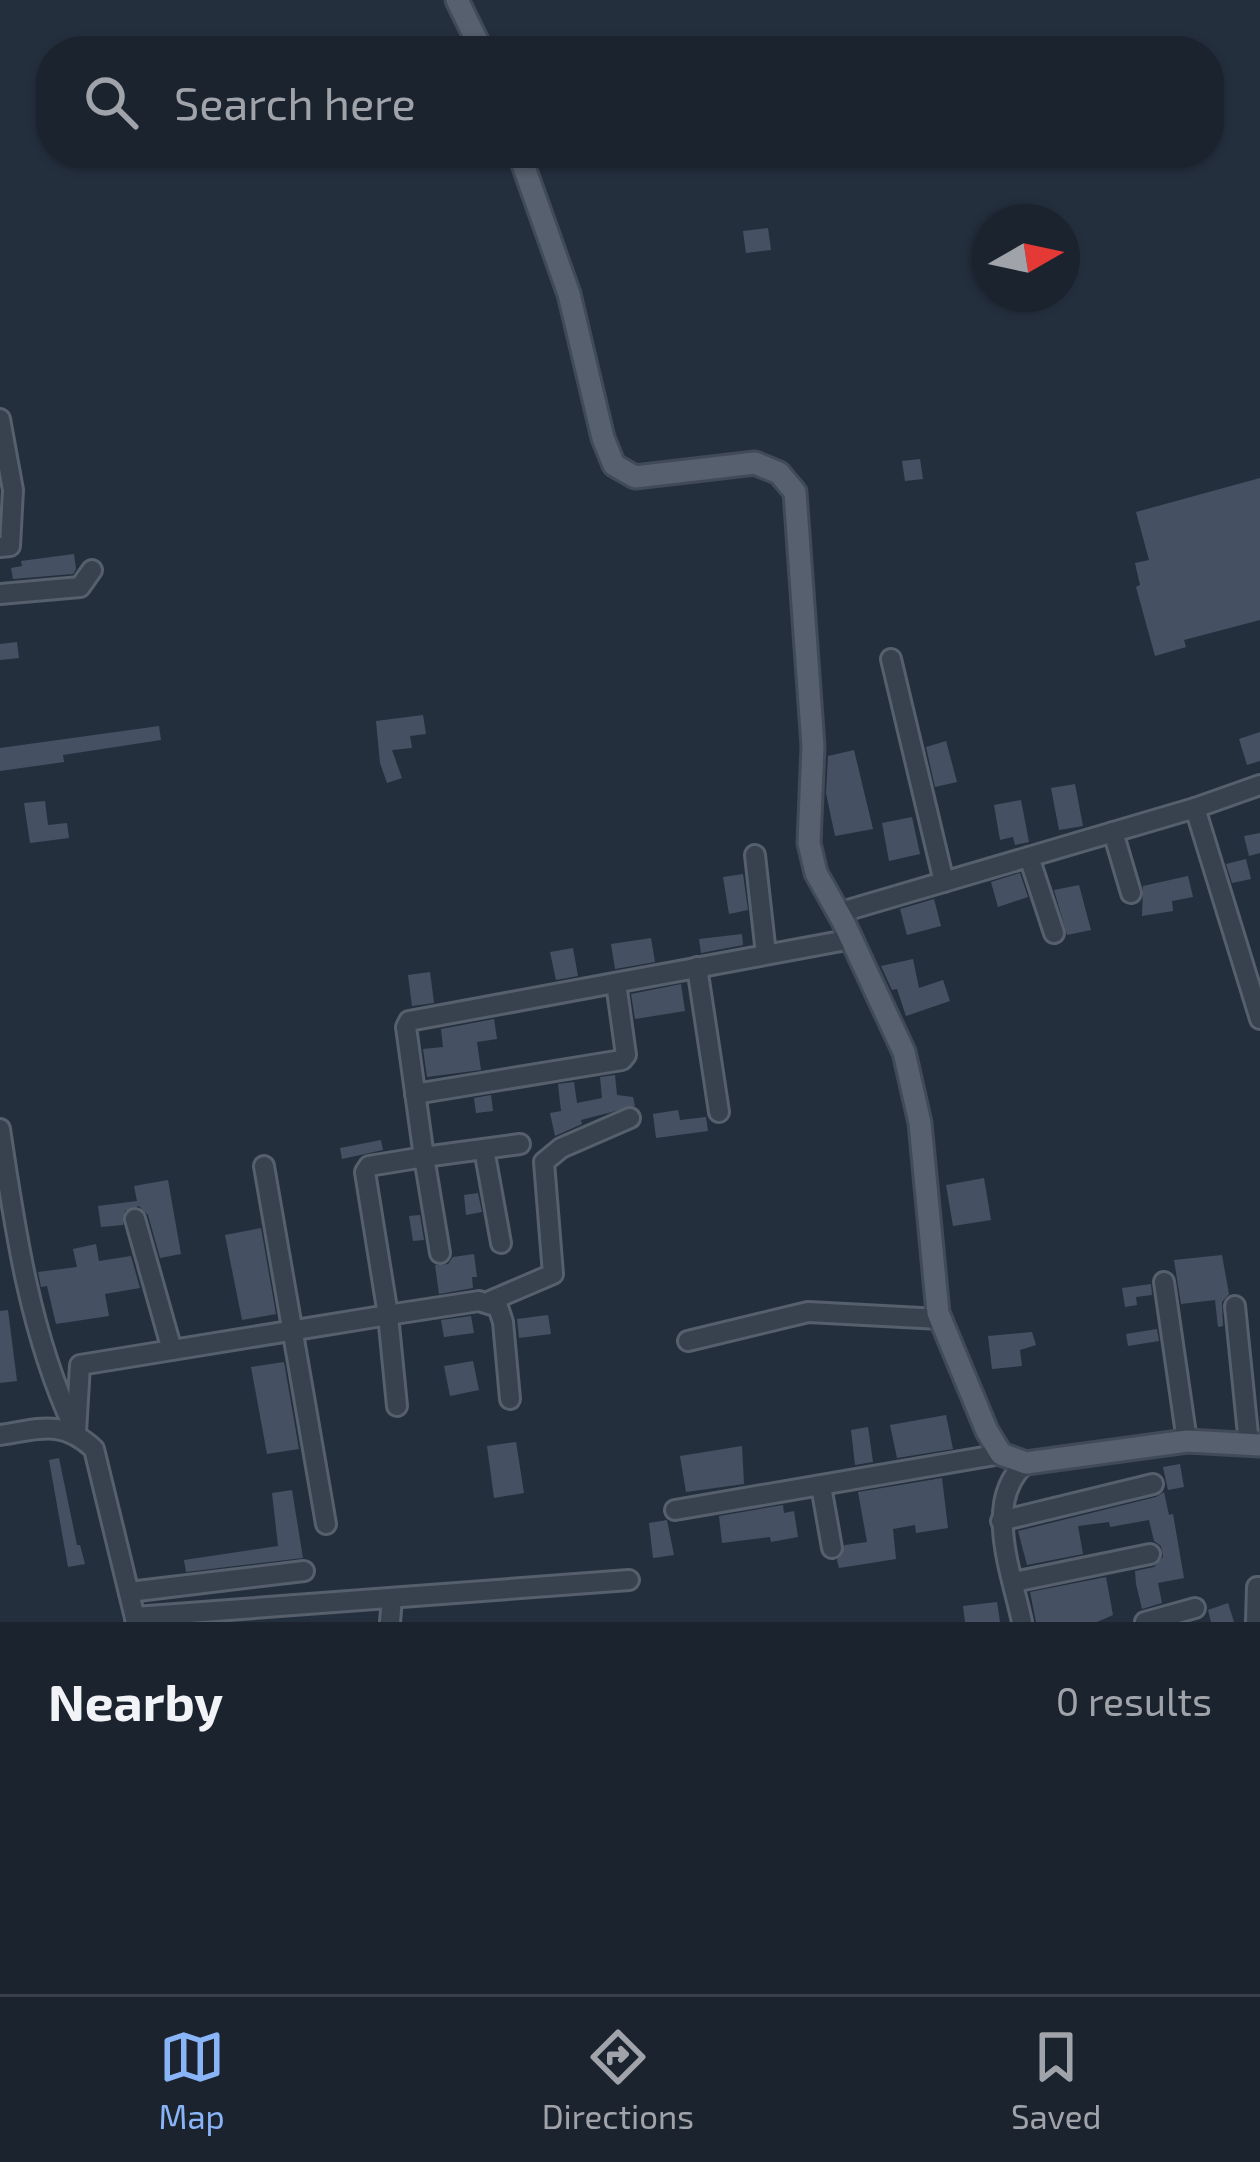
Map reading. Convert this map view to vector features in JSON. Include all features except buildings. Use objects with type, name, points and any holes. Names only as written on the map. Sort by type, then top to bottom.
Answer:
[{"type":"main road","points":[[458,0],[475,36]]},
{"type":"main road","points":[[524,168],[569,294],[603,438],[614,465],[635,477],[755,463],[779,473],[795,492],[813,746],[808,843],[816,873],[904,1052],[920,1123],[940,1319],[987,1431],[1001,1454],[1026,1463],[1187,1441],[1254,1445]]},
{"type":"street","points":[[0,419],[13,490],[10,546],[0,547]]},
{"type":"street","points":[[0,594],[80,587],[92,570]]},
{"type":"street","points":[[892,659],[944,882]]},
{"type":"street","points":[[838,913],[1260,785]]},
{"type":"street","points":[[1195,808],[1260,1018]]},
{"type":"street","points":[[1114,832],[1131,893]]},
{"type":"street","points":[[754,855],[766,954]]},
{"type":"street","points":[[1029,857],[1054,933]]},
{"type":"street","points":[[440,1253],[406,1027],[409,1021],[852,939]]},
{"type":"street","points":[[697,967],[719,1112]]},
{"type":"street","points":[[415,1094],[622,1060],[626,1055],[616,983]]},
{"type":"street","points":[[76,1432],[80,1365],[490,1301],[553,1274],[544,1162],[561,1148],[630,1118]]},
{"type":"street","points":[[0,1129],[13,1218],[47,1370],[76,1432],[94,1449],[135,1620],[271,1615],[392,1598],[629,1580]]},
{"type":"street","points":[[397,1406],[365,1172],[369,1166],[520,1144]]},
{"type":"street","points":[[484,1149],[501,1243]]},
{"type":"street","points":[[264,1166],[326,1524]]},
{"type":"street","points":[[136,1220],[172,1349]]},
{"type":"street","points":[[1164,1282],[1187,1441]]},
{"type":"street","points":[[490,1301],[498,1307],[503,1322],[510,1399]]},
{"type":"street","points":[[1235,1306],[1254,1445]]},
{"type":"street","points":[[688,1341],[808,1312],[940,1319]]},
{"type":"street","points":[[0,1435],[54,1427],[76,1432]]},
{"type":"street","points":[[675,1510],[1001,1454]]},
{"type":"street","points":[[1022,1622],[1001,1521],[1012,1474],[1026,1463]]},
{"type":"street","points":[[1001,1521],[1153,1484]]},
{"type":"street","points":[[821,1486],[832,1548]]},
{"type":"street","points":[[1014,1582],[1150,1555]]},
{"type":"street","points":[[129,1592],[304,1571]]},
{"type":"street","points":[[1256,1622],[1260,1587]]},
{"type":"street","points":[[390,1622],[392,1598]]},
{"type":"street","points":[[1145,1622],[1195,1608]]}]
